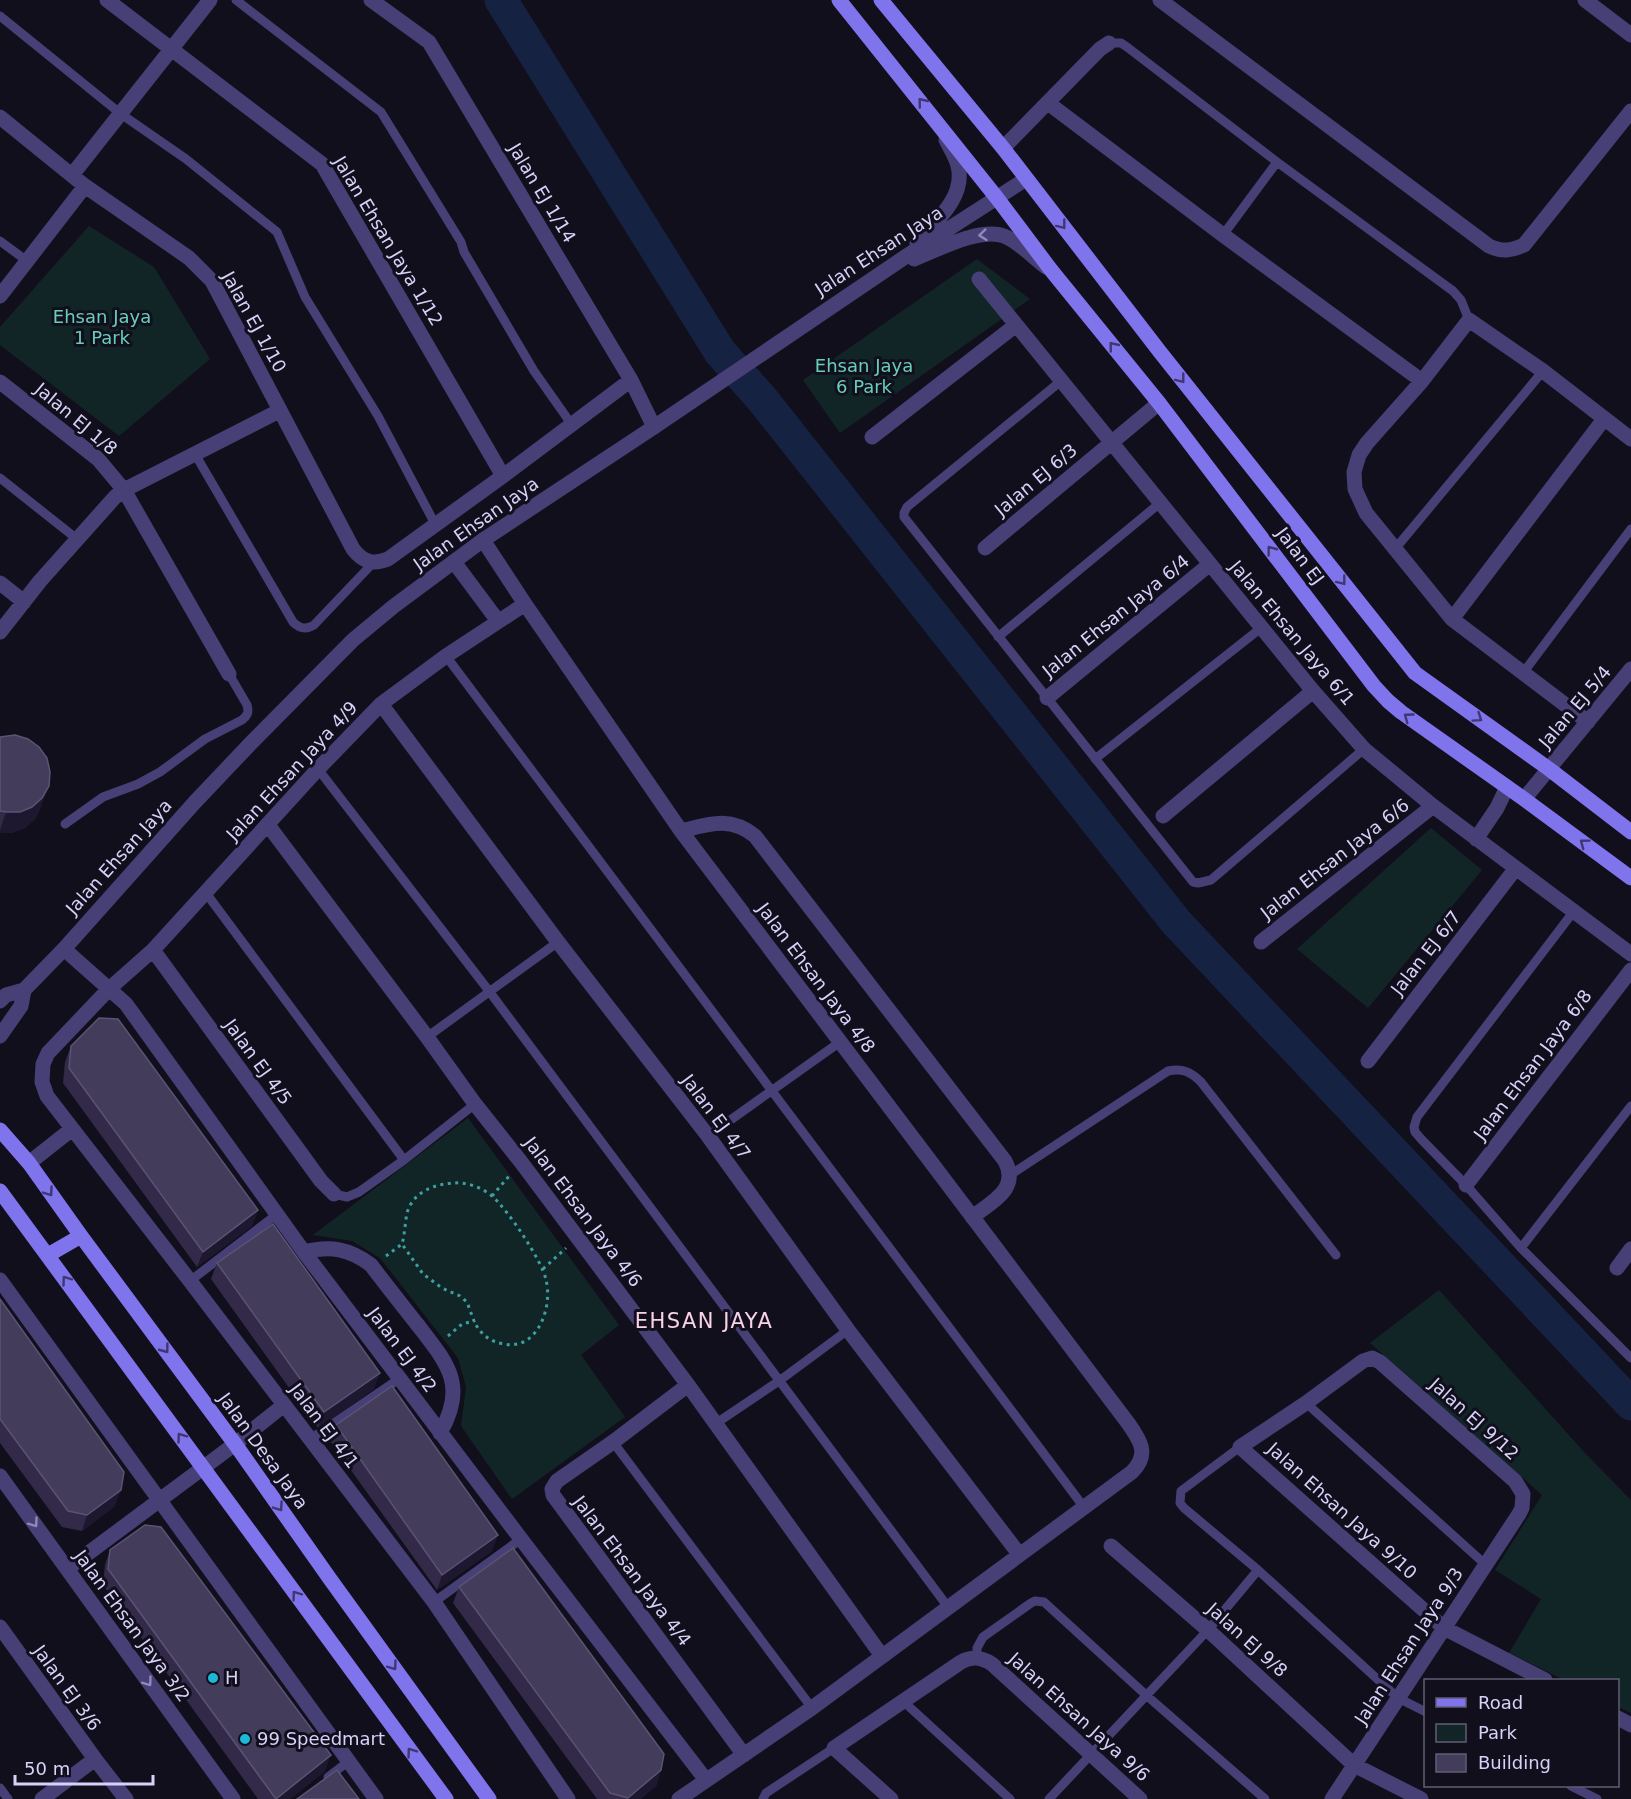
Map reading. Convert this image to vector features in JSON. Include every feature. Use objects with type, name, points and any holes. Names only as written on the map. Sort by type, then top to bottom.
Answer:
[{"type":"main road","name":"Jalan EJ","points":[[839,0],[997,198],[1051,270],[1159,403],[1381,694],[1401,711],[1631,878]]},
{"type":"main road","name":"Jalan EJ","points":[[881,0],[1003,148],[1160,352],[1415,672],[1549,769],[1631,832]]},
{"type":"main road","name":"Jalan Desa Jaya","points":[[0,1130],[29,1163],[235,1444],[489,1799]]},
{"type":"main road","points":[[0,1191],[446,1799]]},
{"type":"main road","points":[[48,1256],[81,1236]]},
{"type":"street","name":"Jalan Ehsan Jaya 1/12","points":[[107,0],[322,164],[503,476]]},
{"type":"street","points":[[72,176],[210,0]]},
{"type":"street","name":"Jalan EJ 1/14","points":[[371,0],[429,42],[631,380],[654,427]]},
{"type":"street","points":[[1160,0],[1497,250],[1515,249],[1524,245],[1631,111]]},
{"type":"street","points":[[1585,0],[1631,35]]},
{"type":"street","points":[[1003,148],[1100,49],[1109,43]]},
{"type":"street","points":[[1048,103],[1422,381]]},
{"type":"street","name":"Jalan EJ 1/10","points":[[0,117],[85,186],[189,258],[212,280],[353,549],[365,560],[380,561]]},
{"type":"street","points":[[908,255],[948,207],[958,189],[958,166],[937,122]]},
{"type":"street","name":"Jalan Ehsan Jaya","points":[[0,1001],[6,995],[24,990],[64,949],[195,802],[353,640],[483,540],[908,255],[1026,179]]},
{"type":"street","points":[[0,296],[85,186]]},
{"type":"street","points":[[890,268],[972,236],[990,234],[1006,237],[1051,270]]},
{"type":"street","name":"Jalan Ehsan Jaya 6/1","points":[[979,279],[1313,691],[1364,749],[1433,806],[1631,954]]},
{"type":"street","points":[[1588,722],[1452,619],[1366,513],[1355,489],[1354,471],[1359,455],[1367,443],[1422,381],[1469,320],[1543,371],[1631,438]]},
{"type":"street","points":[[872,437],[1016,325]]},
{"type":"street","points":[[380,561],[503,476],[631,380]]},
{"type":"street","name":"Jalan EJ 1/8","points":[[0,382],[98,459],[124,490],[229,674]]},
{"type":"street","name":"Jalan EJ 6/3","points":[[985,548],[1159,403]]},
{"type":"street","points":[[0,632],[77,538],[115,497],[124,490],[279,411]]},
{"type":"street","points":[[1452,619],[1604,419]]},
{"type":"street","name":"Jalan Ehsan Jaya 4/8","points":[[483,540],[681,831],[1132,1428],[1141,1444],[1141,1460],[1137,1467],[812,1708],[680,1799]]},
{"type":"street","points":[[454,562],[498,621]]},
{"type":"street","name":"Jalan Ehsan Jaya 6/4","points":[[1047,698],[1210,564]]},
{"type":"street","points":[[0,583],[24,602]]},
{"type":"street","name":"Jalan Ehsan Jaya 4/9","points":[[42,1082],[42,1065],[48,1053],[109,989],[153,950],[318,769],[381,704],[446,656],[525,604]]},
{"type":"street","name":"Jalan EJ 5/4","points":[[1524,799],[1631,669]]},
{"type":"street","points":[[1163,816],[1313,691]]},
{"type":"street","name":"Jalan EJ 4/7","points":[[381,704],[558,942],[708,1136],[848,1330],[1019,1554]]},
{"type":"street","points":[[1476,838],[1497,808],[1507,787]]},
{"type":"street","name":"Jalan Ehsan Jaya 6/6","points":[[1261,942],[1433,806]]},
{"type":"street","points":[[681,831],[724,823],[746,829],[754,836],[1005,1161],[1010,1175],[1006,1190],[972,1217]]},
{"type":"street","name":"Jalan Ehsan Jaya 4/6","points":[[268,825],[688,1386],[882,1656]]},
{"type":"street","name":"Jalan EJ 6/7","points":[[1368,1061],[1516,868]]},
{"type":"street","name":"Jalan EJ 4/2","points":[[64,949],[126,1004],[276,1215],[706,1780]]},
{"type":"street","name":"Jalan EJ 4/5","points":[[153,950],[321,1181],[334,1194]]},
{"type":"street","name":"Jalan Ehsan Jaya 6/8","points":[[1466,1185],[1631,970]]},
{"type":"street","name":"Jalan Ehsan Jaya","points":[[0,1036],[21,1006],[24,990]]},
{"type":"street","name":"Jalan EJ 4/1","points":[[42,1082],[47,1096],[434,1602],[568,1799]]},
{"type":"street","points":[[29,1163],[72,1129]]},
{"type":"street","points":[[304,1252],[328,1248],[339,1249],[361,1258],[372,1266],[435,1347],[448,1367],[454,1391],[448,1420],[440,1433]]},
{"type":"street","points":[[1617,1268],[1631,1249]]},
{"type":"street","points":[[0,1280],[376,1799]]},
{"type":"street","name":"Jalan EJ 9/12","points":[[1306,1402],[1363,1361],[1371,1358],[1380,1362],[1515,1481],[1523,1494],[1519,1514]]},
{"type":"street","name":"Jalan Ehsan Jaya 4/4","points":[[688,1386],[557,1481],[552,1489],[553,1495],[744,1755]]},
{"type":"street","points":[[1240,1447],[1306,1402]]},
{"type":"street","points":[[67,1569],[204,1468],[284,1405]]},
{"type":"street","name":"Jalan Ehsan Jaya 9/10","points":[[1240,1447],[1444,1628],[1543,1679]]},
{"type":"street","name":"Jalan Ehsan Jaya 3/2","points":[[0,1476],[233,1799]]},
{"type":"street","name":"Jalan Ehsan Jaya 9/3","points":[[1332,1799],[1519,1514]]},
{"type":"street","name":"Jalan EJ 9/8","points":[[1111,1546],[1208,1630],[1354,1765],[1421,1799]]},
{"type":"street","name":"Jalan EJ 3/6","points":[[0,1627],[126,1799]]},
{"type":"street","points":[[891,1799],[834,1748],[961,1662],[968,1658],[977,1658]]},
{"type":"street","name":"Jalan Ehsan Jaya 9/6","points":[[977,1658],[985,1659],[992,1664],[1140,1799]]},
{"type":"street","points":[[42,1799],[95,1759]]},
{"type":"lane","points":[[236,0],[381,112],[461,242],[464,252],[534,371],[572,425]]},
{"type":"lane","points":[[0,16],[121,114],[186,159],[277,232],[305,297],[378,416],[435,524]]},
{"type":"lane","points":[[1109,43],[1116,42],[1127,47],[1277,162],[1453,291],[1461,300],[1469,320]]},
{"type":"lane","points":[[1223,235],[1277,162]]},
{"type":"lane","points":[[0,241],[27,261]]},
{"type":"lane","points":[[1395,549],[1543,371]]},
{"type":"lane","points":[[1061,381],[908,507],[904,513],[905,519],[1192,882],[1211,880],[1364,749]]},
{"type":"lane","points":[[195,454],[297,626],[309,628],[314,625],[380,561]]},
{"type":"lane","points":[[0,477],[77,538]]},
{"type":"lane","points":[[998,637],[1160,502]]},
{"type":"lane","points":[[1523,673],[1631,529]]},
{"type":"lane","points":[[1095,759],[1262,628]]},
{"type":"lane","points":[[446,656],[1083,1506]]},
{"type":"lane","points":[[65,824],[103,797],[138,784],[160,772],[205,739],[247,716],[247,705],[229,674]]},
{"type":"lane","points":[[318,769],[489,991],[948,1607]]},
{"type":"lane","points":[[206,893],[404,1160]]},
{"type":"lane","points":[[1574,911],[1414,1122],[1414,1127],[1419,1136],[1521,1248],[1631,1358]]},
{"type":"lane","points":[[427,1037],[558,942]]},
{"type":"lane","points":[[708,1136],[840,1042]]},
{"type":"lane","points":[[1010,1175],[1168,1071],[1178,1069],[1188,1071],[1201,1082],[1336,1255]]},
{"type":"lane","points":[[334,1194],[346,1197],[358,1192],[404,1160],[475,1104]]},
{"type":"lane","points":[[1521,1248],[1631,1106]]},
{"type":"lane","points":[[190,1281],[276,1215]]},
{"type":"lane","points":[[715,1424],[779,1381],[848,1330]]},
{"type":"lane","points":[[309,1440],[399,1379]]},
{"type":"lane","points":[[1306,1402],[1486,1565]]},
{"type":"lane","points":[[613,1442],[812,1708]]},
{"type":"lane","points":[[1240,1447],[1180,1491],[1180,1503],[1258,1570],[1398,1698],[1424,1711]]},
{"type":"lane","points":[[434,1602],[521,1539]]},
{"type":"lane","points":[[1049,1799],[1208,1630],[1258,1570]]},
{"type":"lane","points":[[977,1658],[979,1642],[987,1633],[1031,1603],[1044,1602],[1265,1799]]},
{"type":"lane","points":[[904,1702],[1010,1799]]},
{"type":"lane","points":[[763,1799],[766,1793],[834,1748]]},
{"type":"lane","points":[[316,1786],[349,1761]]},
{"type":"lane","points":[[1575,1787],[1597,1799]]},
{"type":"lane","points":[[0,1788],[8,1799]]},
{"type":"path","points":[[492,1196],[521,1162]]},
{"type":"path","points":[[372,1266],[402,1244],[406,1232],[407,1213],[413,1200],[423,1191],[437,1185],[465,1182],[478,1187],[492,1196],[543,1269],[548,1294],[546,1308],[536,1334],[524,1343],[512,1346],[489,1339],[479,1332],[467,1302],[423,1274],[402,1244]]},
{"type":"path","points":[[543,1269],[578,1238]]},
{"type":"path","points":[[435,1347],[462,1324],[474,1321]]},
{"type":"green space","name":"Ehsan Jaya 1 Park","points":[[89,226],[154,267],[210,359],[119,436],[0,345],[0,327]]},
{"type":"green space","name":"Ehsan Jaya 6 Park","points":[[977,259],[1030,299],[840,433],[803,380]]},
{"type":"green space","points":[[1431,828],[1482,870],[1368,1008],[1297,949]]},
{"type":"green space","points":[[468,1118],[619,1325],[581,1355],[625,1417],[512,1499],[461,1426],[466,1387],[458,1358],[380,1258],[352,1241],[313,1235]]},
{"type":"green space","points":[[1439,1290],[1585,1453],[1631,1500],[1631,1713],[1619,1707],[1619,1679],[1562,1679],[1509,1653],[1541,1599],[1495,1570],[1542,1495],[1370,1343]]},
{"type":"building","points":[[15,735],[28,739],[39,747],[47,758],[50,772],[49,786],[42,798],[32,807],[20,812],[6,812],[0,811],[0,737]]},
{"type":"building","points":[[99,1018],[118,1019],[258,1210],[203,1252],[69,1068],[71,1046]]},
{"type":"building","points":[[273,1224],[380,1373],[324,1412],[217,1263]]},
{"type":"building","points":[[0,1299],[124,1472],[121,1490],[87,1515],[68,1511],[0,1419]]},
{"type":"building","points":[[392,1386],[498,1535],[442,1575],[336,1425]]},
{"type":"building","name":"H","points":[[145,1525],[161,1527],[331,1755],[276,1799],[108,1569],[110,1550]]},
{"type":"building","points":[[513,1548],[664,1754],[661,1770],[628,1798],[610,1793],[459,1587]]},
{"type":"building","points":[[337,1770],[359,1799],[297,1799]]},
{"type":"waterway","points":[[501,0],[720,352],[762,399],[1176,922],[1631,1404]]},
{"type":"place","name":"H","points":[[213,1678]]},
{"type":"place","name":"99 Speedmart","points":[[245,1739]]},
{"type":"district","name":"EHSAN JAYA","points":[[704,1321]]}]
